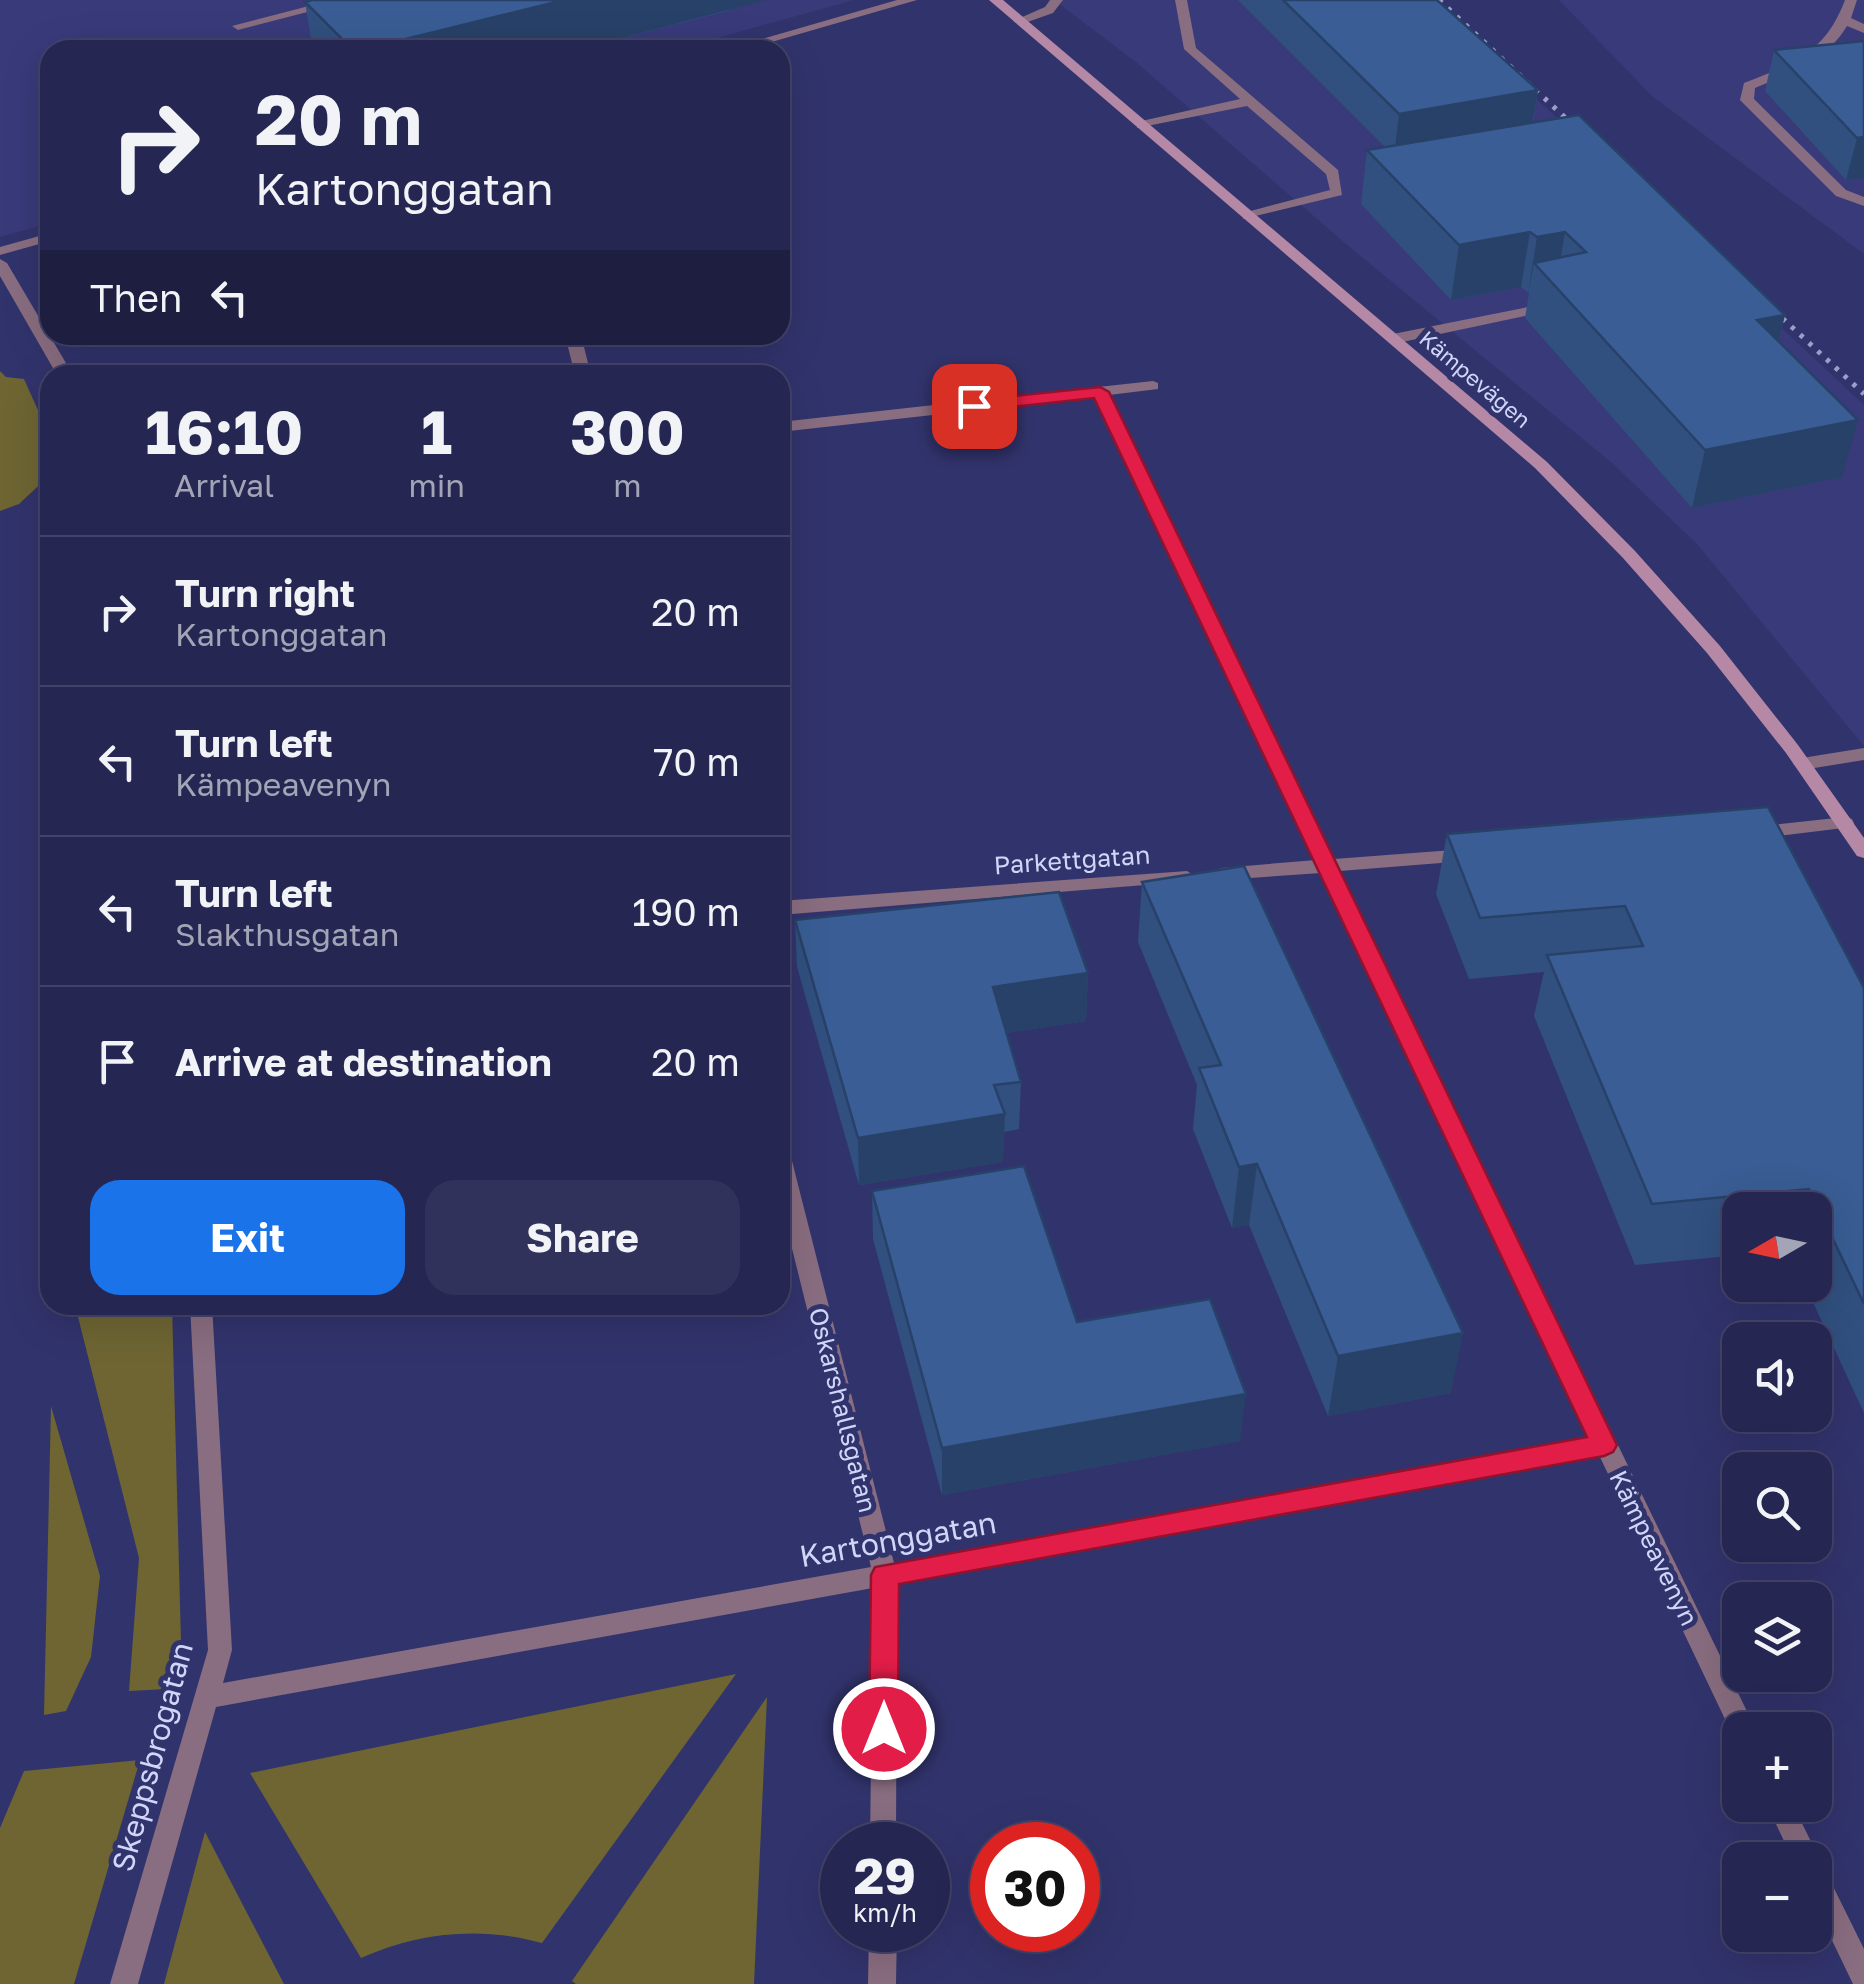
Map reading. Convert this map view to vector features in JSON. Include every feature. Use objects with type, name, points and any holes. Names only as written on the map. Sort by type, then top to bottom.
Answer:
[{"type":"main road","name":"Kämpevägen","points":[[995,0],[1541,465],[1621,542],[1760,708],[1864,852]]},
{"type":"street","points":[[238,26],[348,0]]},
{"type":"street","points":[[764,40],[891,2],[911,0]]},
{"type":"street","points":[[1018,20],[1049,10],[1057,0]]},
{"type":"street","points":[[1181,0],[1190,49],[1333,173],[1337,192],[1248,216]]},
{"type":"street","points":[[1850,0],[1845,20],[1821,55],[1748,86],[1747,100],[1841,193],[1864,202]]},
{"type":"street","points":[[1845,20],[1864,29]]},
{"type":"street","points":[[1142,124],[1250,101]]},
{"type":"street","points":[[0,251],[40,240]]},
{"type":"street","points":[[0,264],[40,332]]},
{"type":"street","points":[[1393,340],[1554,305]]},
{"type":"street","points":[[790,426],[1153,386]]},
{"type":"street","name":"Kämpeavenyn","points":[[1100,392],[1734,1712]]},
{"type":"street","points":[[1802,764],[1864,754]]},
{"type":"street","points":[[1740,834],[1846,824]]},
{"type":"street","name":"Parkettgatan","points":[[790,907],[1484,854]]},
{"type":"street","name":"Oskarshallsgatan","points":[[790,1197],[885,1575],[883,1822]]},
{"type":"street","name":"Skeppsbrogatan","points":[[124,1984],[220,1650],[202,1315]]},
{"type":"street","name":"Kartonggatan","points":[[204,1698],[1604,1445]]},
{"type":"street","points":[[1832,1912],[1864,1978]]},
{"type":"street","points":[[882,1984],[883,1952]]},
{"type":"shaded area","points":[[0,0],[854,0],[710,40],[40,40],[40,226],[0,237]]},
{"type":"shaded area","points":[[1054,0],[1431,0],[1864,405],[1864,746],[1697,544],[1612,463],[1346,244],[1137,63]]},
{"type":"shaded area","points":[[1559,0],[1864,0],[1864,254],[1652,96]]},
{"type":"shaded area","points":[[0,371],[6,377],[24,379],[40,415],[40,484],[19,504],[0,511]]},
{"type":"shaded area","points":[[78,1315],[172,1315],[181,1642],[167,1689],[129,1691],[139,1558]]},
{"type":"shaded area","points":[[51,1406],[100,1576],[91,1657],[66,1711],[44,1715]]},
{"type":"shaded area","points":[[736,1674],[542,1943],[496,1935],[450,1934],[405,1942],[361,1958],[250,1773]]},
{"type":"shaded area","points":[[767,1697],[754,1984],[576,1984],[572,1981]]},
{"type":"shaded area","points":[[140,1760],[74,1984],[0,1984],[0,1828],[24,1771]]},
{"type":"shaded area","points":[[205,1832],[284,1984],[164,1984]]},
{"type":"building","points":[[564,0],[402,40],[343,40],[305,2]]},
{"type":"building","points":[[1283,0],[1437,0],[1538,90],[1399,114]]},
{"type":"building","points":[[1864,41],[1864,137],[1857,138],[1774,50]]},
{"type":"building","points":[[1579,115],[1785,315],[1757,320],[1858,420],[1705,450],[1534,263],[1586,252],[1565,232],[1537,237],[1530,232],[1459,245],[1367,150]]},
{"type":"building","points":[[1768,807],[1864,988],[1864,1304],[1832,1237],[1832,1192],[1722,1192],[1722,1197],[1652,1204],[1547,955],[1643,946],[1625,906],[1480,918],[1447,834]]},
{"type":"building","points":[[1244,866],[1463,1333],[1338,1356],[1257,1164],[1239,1167],[1199,1068],[1221,1065],[1142,882]]},
{"type":"building","points":[[1059,892],[1088,973],[993,987],[1021,1082],[994,1085],[1005,1114],[858,1138],[795,920]]},
{"type":"building","points":[[1024,1166],[1077,1322],[1210,1299],[1246,1394],[942,1448],[872,1191]]},
{"type":"railway","points":[[1439,0],[1585,136]]},
{"type":"railway","points":[[1765,302],[1864,394]]},
{"type":"route","points":[[884,1729],[885,1575],[1604,1445],[1100,392],[974,406]]}]
